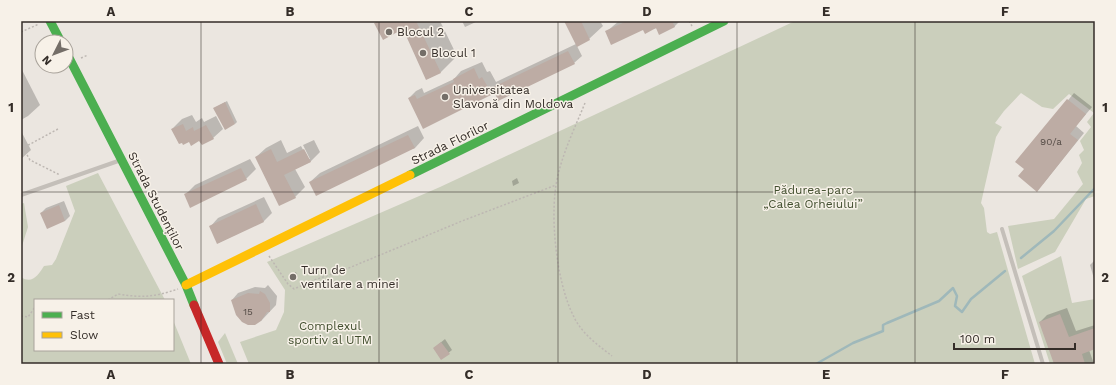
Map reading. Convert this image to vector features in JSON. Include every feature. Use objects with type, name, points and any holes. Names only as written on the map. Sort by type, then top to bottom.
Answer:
[{"type":"main road","points":[[50,21],[57,34]]},
{"type":"main road","name":"Strada Florilor","points":[[182,287],[724,21]]},
{"type":"main road","points":[[694,23],[703,31]]},
{"type":"main road","name":"Strada Studenților","points":[[74,67],[122,160],[219,364]]},
{"type":"lane","points":[[21,195],[122,160]]},
{"type":"lane","points":[[1002,229],[1043,364]]},
{"type":"path","points":[[21,32],[39,24]]},
{"type":"path","points":[[81,58],[88,55]]},
{"type":"path","points":[[585,103],[559,170],[556,185],[556,253],[567,298],[574,317],[592,340],[612,356]]},
{"type":"path","points":[[58,130],[22,149],[30,160],[67,179]]},
{"type":"path","points":[[269,256],[288,284],[294,289],[297,289],[314,280],[344,270],[468,218],[556,185]]},
{"type":"path","points":[[110,299],[118,294],[138,297],[151,296],[182,287]]},
{"type":"path","points":[[21,316],[28,317],[34,308]]},
{"type":"green space","name":"Pădurea-parc „Calea Orheiului”","points":[[795,21],[1095,21],[1095,196],[1086,199],[1055,252],[1018,269],[1008,226],[1054,219],[1083,184],[1077,172],[1082,163],[1079,155],[1084,150],[1080,141],[1091,127],[1087,122],[1094,113],[1069,94],[1053,109],[1042,107],[1021,93],[995,123],[1002,127],[996,137],[981,203],[984,208],[987,232],[990,234],[997,232],[1035,364],[249,364],[240,342],[276,330],[284,312],[285,290],[267,262],[440,187]]},
{"type":"green space","points":[[98,173],[164,299],[34,299],[34,351],[174,351],[174,322],[191,364],[21,364],[21,277],[29,280],[35,278],[44,266],[52,265],[56,259],[75,211],[66,186]]},
{"type":"green space","points":[[24,203],[28,227],[21,249],[21,204]]},
{"type":"green space","points":[[1061,256],[1072,303],[1095,299],[1095,364],[1050,364],[1022,276]]},
{"type":"green space","points":[[225,333],[238,364],[227,364],[218,342]]},
{"type":"building","name":"Blocul 1","points":[[379,21],[416,21],[441,73],[426,80],[403,29],[383,40],[374,23]]},
{"type":"building","points":[[564,21],[581,21],[590,40],[577,47]]},
{"type":"building","points":[[627,21],[672,21],[675,27],[659,35],[656,28],[645,34],[643,30],[611,45],[605,31]]},
{"type":"building","points":[[568,51],[575,64],[498,101],[495,93],[423,129],[408,98],[415,95],[417,99],[454,82],[453,79],[474,68],[479,79],[482,77],[489,89]]},
{"type":"building","points":[[1067,99],[1086,114],[1070,134],[1078,140],[1037,192],[1018,176],[1024,169],[1015,162]]},
{"type":"building","points":[[225,102],[235,124],[225,130],[213,108]]},
{"type":"building","points":[[183,124],[186,131],[193,127],[194,131],[206,125],[214,139],[202,145],[199,141],[191,146],[189,142],[183,145],[182,143],[179,144],[171,129]]},
{"type":"building","points":[[408,135],[415,148],[316,196],[309,182]]},
{"type":"building","points":[[271,149],[277,162],[304,149],[311,162],[284,175],[296,198],[279,206],[255,157]]},
{"type":"building","points":[[241,168],[247,180],[190,208],[184,194]]},
{"type":"building","points":[[256,204],[264,222],[217,244],[209,226]]},
{"type":"building","points":[[59,205],[65,221],[47,229],[40,213]]},
{"type":"building","points":[[260,291],[265,294],[270,303],[270,312],[267,312],[261,321],[255,325],[248,325],[242,322],[236,315],[231,300],[248,293],[259,294]]},
{"type":"building","points":[[1060,314],[1069,337],[1095,328],[1095,349],[1082,354],[1085,364],[1054,364],[1039,322]]},
{"type":"building","points":[[441,342],[450,354],[441,360],[433,348]]},
{"type":"waterway","points":[[1021,258],[1054,231],[1095,188]]},
{"type":"waterway","points":[[816,364],[853,343],[883,331],[883,325],[939,301],[953,288],[957,296],[955,306],[962,312],[971,299],[1005,271]]},
{"type":"traffic: fast","points":[[50,21],[57,34]]},
{"type":"traffic: fast","points":[[410,175],[724,21]]},
{"type":"traffic: fast","points":[[74,68],[186,285],[194,305]]},
{"type":"traffic: slow","points":[[186,285],[410,175]]},
{"type":"traffic: jam","points":[[194,305],[219,364]]},
{"type":"place","name":"Blocul 2","points":[[389,32]]},
{"type":"place","name":"Blocul 1","points":[[423,53]]},
{"type":"place","name":"Universitatea Slavonă din Moldova","points":[[445,97]]},
{"type":"place","name":"Turn de ventilare a minei","points":[[293,277]]},
{"type":"park label","name":"Complexul sportiv al UTM","points":[[330,333]]}]
